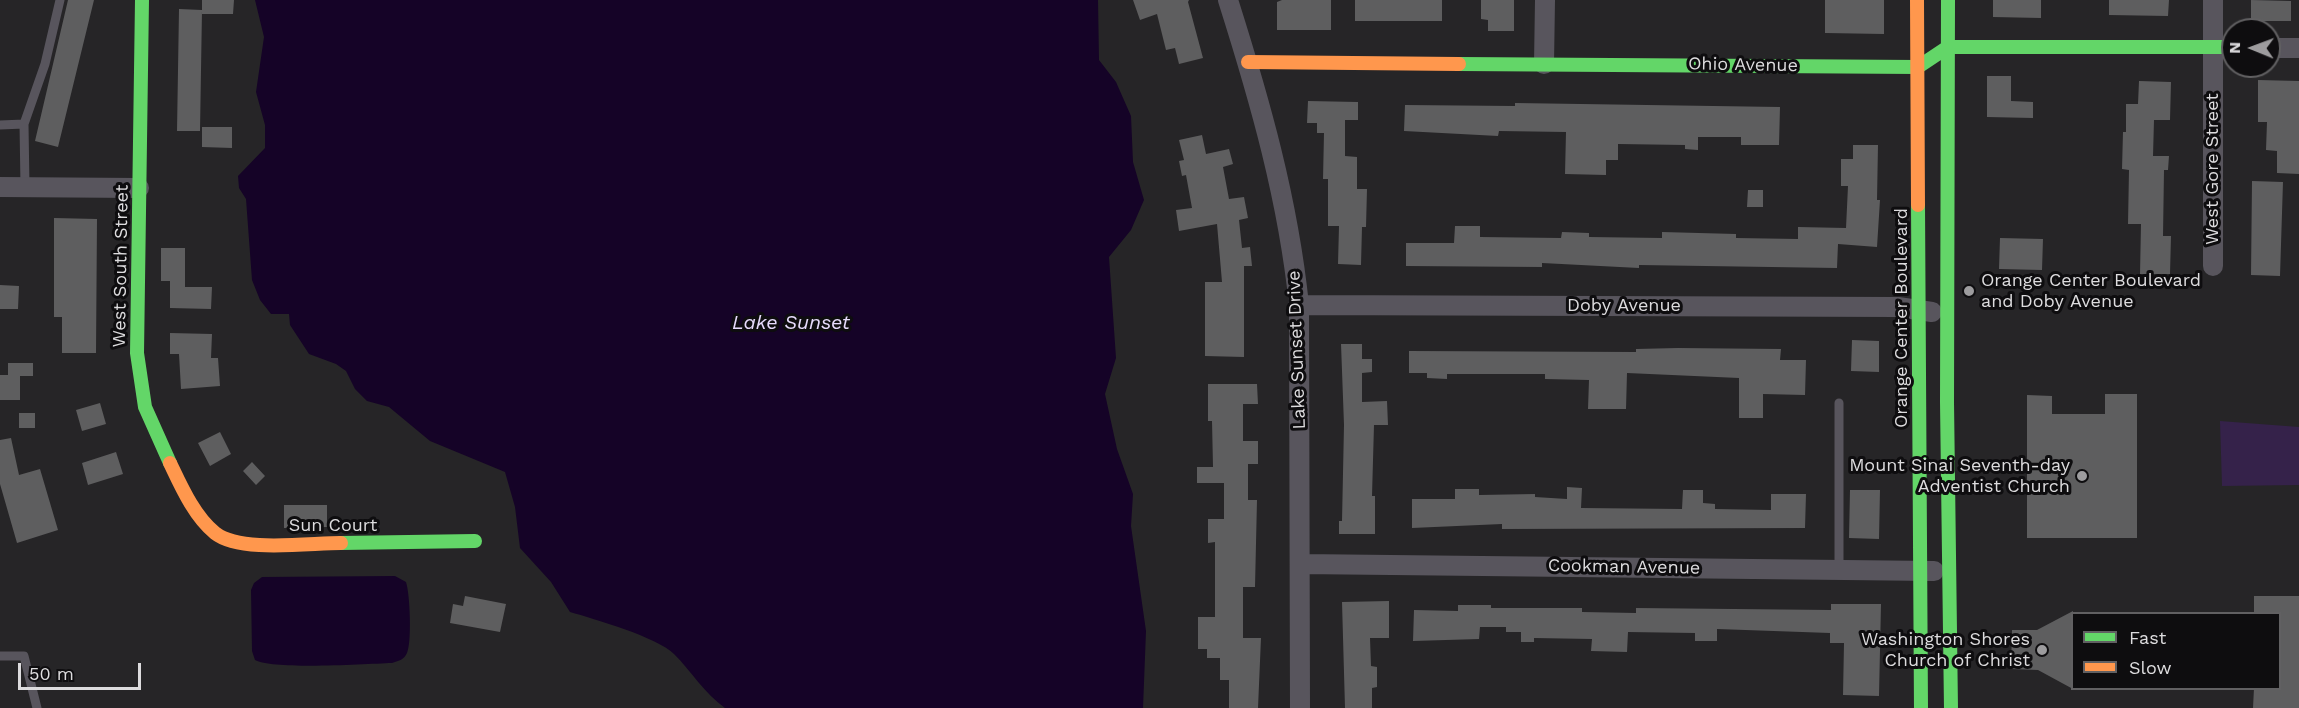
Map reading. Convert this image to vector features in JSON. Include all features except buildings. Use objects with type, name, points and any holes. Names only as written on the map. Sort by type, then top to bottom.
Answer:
[{"type":"street","name":"West South Street","points":[[142,0],[137,352],[145,407],[166,458],[202,518]]},
{"type":"street","name":"Lake Sunset Drive","points":[[1228,0],[1248,62],[1282,188],[1293,245],[1299,305],[1300,708]]},
{"type":"street","points":[[1544,63],[1545,0]]},
{"type":"street","name":"Orange Center Boulevard","points":[[1917,0],[1921,311],[1919,570],[1921,708]]},
{"type":"street","points":[[1947,0],[1948,572],[1951,708]]},
{"type":"street","name":"West Gore Street","points":[[2213,0],[2213,266]]},
{"type":"street","points":[[1918,67],[1948,46],[2221,47]]},
{"type":"street","points":[[2281,48],[2299,48]]},
{"type":"street","name":"Ohio Avenue","points":[[1248,62],[1918,67]]},
{"type":"street","points":[[0,187],[139,188]]},
{"type":"street","name":"Doby Avenue","points":[[1299,305],[1898,307],[1948,314]]},
{"type":"street","name":"Sun Court","points":[[202,518],[211,530],[224,539],[243,544],[475,541]]},
{"type":"street","name":"Cookman Avenue","points":[[1300,564],[1948,572]]},
{"type":"lane","points":[[25,187],[24,124],[45,64],[60,0]]},
{"type":"lane","points":[[0,125],[24,124]]},
{"type":"lane","points":[[1839,403],[1839,569]]},
{"type":"lane","points":[[0,656],[24,656],[37,708]]},
{"type":"shaded area","points":[[2220,421],[2299,427],[2299,485],[2222,486]]},
{"type":"water","name":"Lake Sunset","points":[[255,0],[1098,0],[1099,60],[1116,82],[1131,116],[1133,162],[1144,200],[1131,230],[1109,257],[1116,358],[1105,394],[1117,449],[1133,494],[1131,526],[1146,631],[1143,708],[725,708],[666,648],[625,629],[570,612],[551,582],[520,548],[515,507],[505,472],[430,441],[389,407],[367,401],[355,389],[346,371],[336,364],[309,354],[290,325],[289,314],[271,314],[260,300],[252,280],[246,199],[239,188],[238,176],[265,148],[265,125],[256,92],[264,37]]},
{"type":"water","points":[[395,576],[406,582],[409,607],[409,647],[401,660],[392,663],[320,666],[281,665],[255,660],[252,651],[251,590],[254,583],[262,577]]},
{"type":"traffic: fast","points":[[142,0],[137,353],[145,407],[170,463]]},
{"type":"traffic: fast","points":[[1948,0],[1947,402],[1951,708]]},
{"type":"traffic: fast","points":[[1459,64],[1918,67],[1948,47],[2221,47]]},
{"type":"traffic: fast","points":[[1918,205],[1921,708]]},
{"type":"traffic: fast","points":[[341,543],[475,541]]},
{"type":"traffic: slow","points":[[1917,0],[1918,205]]},
{"type":"traffic: slow","points":[[1248,62],[1459,64]]},
{"type":"traffic: slow","points":[[170,463],[201,518],[215,533],[226,539],[241,543],[275,546],[341,543]]},
{"type":"place","name":"Orange Center Boulevard and Doby Avenue","points":[[1969,291]]},
{"type":"place","name":"Mount Sinai Seventh-day Adventist Church","points":[[2082,476]]},
{"type":"place","name":"Washington Shores Church of Christ","points":[[2042,650]]}]
